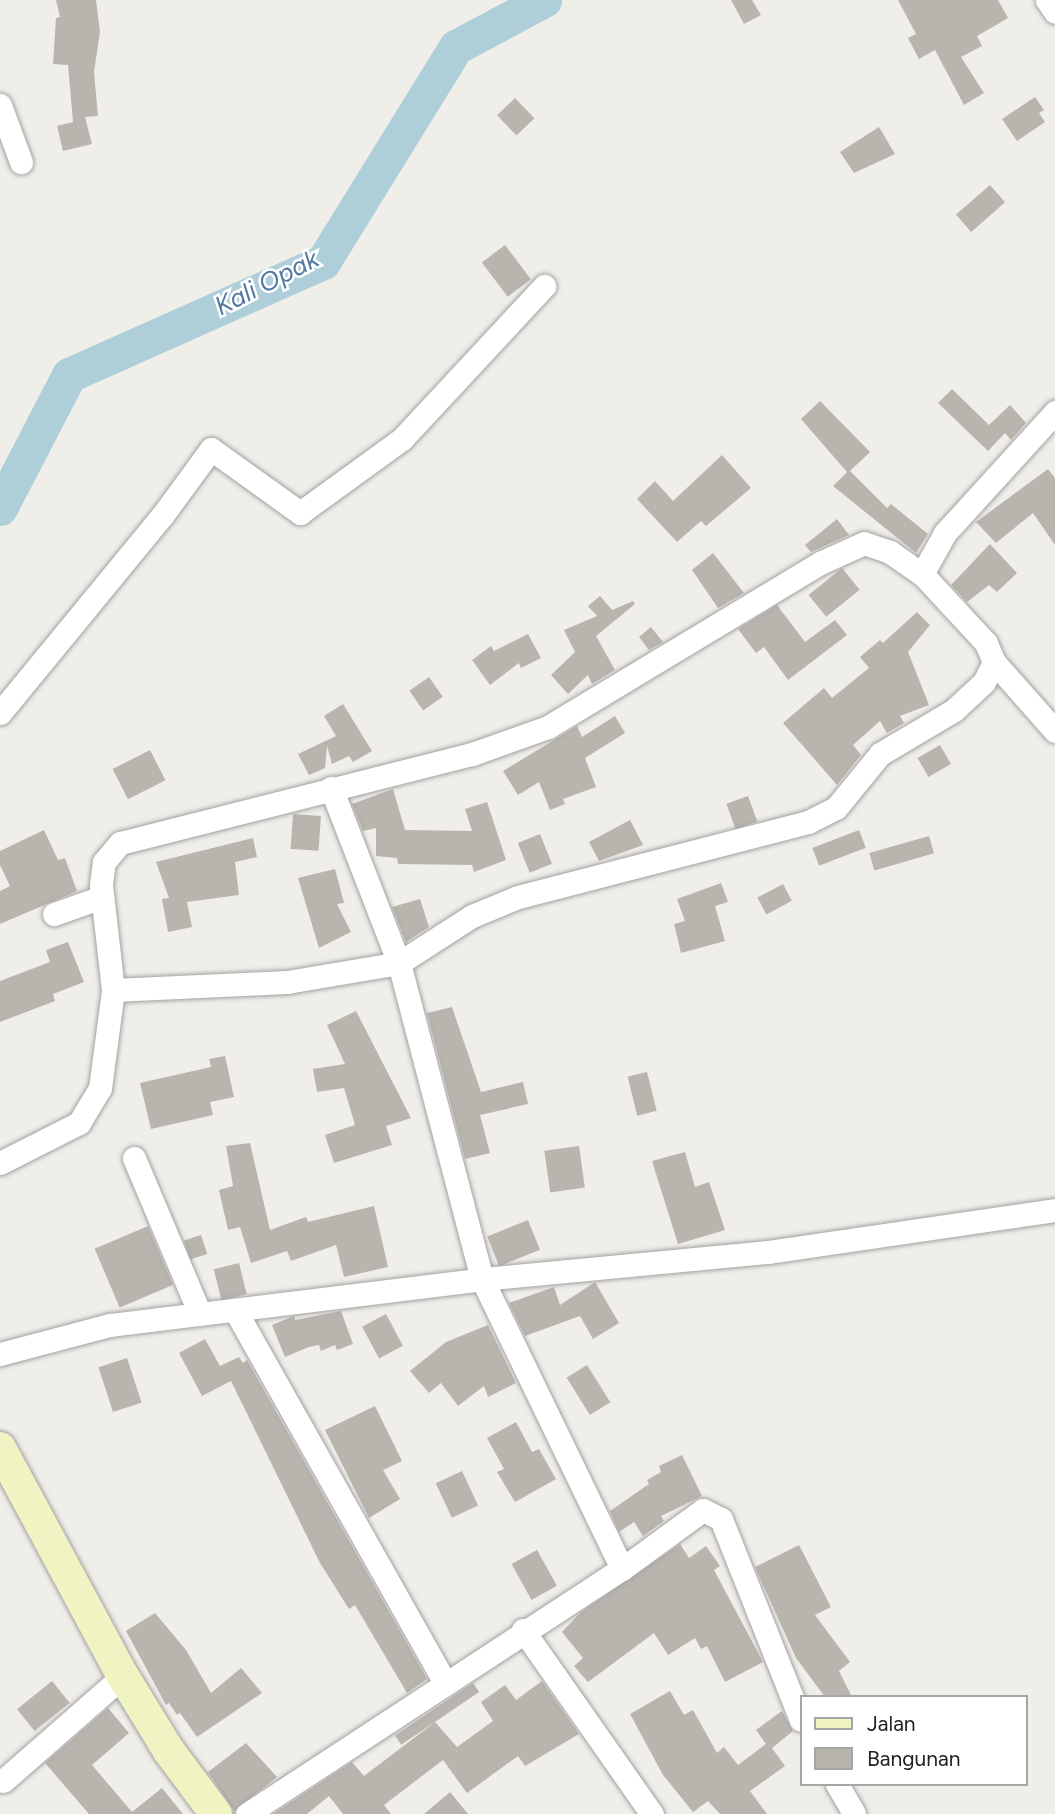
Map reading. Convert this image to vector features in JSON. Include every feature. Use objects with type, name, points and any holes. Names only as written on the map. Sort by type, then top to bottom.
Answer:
[{"type":"street","points":[[1047,0],[1055,12]]},
{"type":"street","points":[[0,105],[21,162]]},
{"type":"street","points":[[0,713],[162,516],[211,449],[300,513],[402,439],[544,286]]},
{"type":"street","points":[[922,574],[945,533],[1055,412]]},
{"type":"street","points":[[0,1163],[79,1123],[91,1109],[100,1088],[113,990],[102,897],[104,862],[120,843],[472,754],[548,727],[820,563],[864,543],[890,552],[922,574],[986,643],[994,662],[1055,731]]},
{"type":"street","points":[[113,990],[287,982],[398,962],[462,921],[518,897],[808,822],[827,813],[855,789],[880,754],[954,710],[984,681],[994,662]]},
{"type":"street","points":[[331,788],[398,962],[482,1279],[622,1569]]},
{"type":"street","points":[[54,914],[102,897]]},
{"type":"street","points":[[134,1158],[200,1314]]},
{"type":"street","points":[[0,1354],[110,1325],[482,1279],[768,1252],[1055,1210]]},
{"type":"street","points":[[235,1310],[446,1684]]},
{"type":"street","points":[[0,1448],[123,1676],[169,1751],[216,1814]]},
{"type":"street","points":[[247,1814],[446,1684],[523,1630],[622,1569],[692,1515],[712,1511],[721,1519],[800,1717]]},
{"type":"street","points":[[523,1630],[652,1814]]},
{"type":"street","points":[[3,1781],[123,1676]]},
{"type":"street","points":[[838,1786],[854,1814]]},
{"type":"building","points":[[56,0],[96,0],[100,32],[94,72],[98,116],[85,117],[92,144],[63,151],[57,126],[73,122],[68,65],[53,64],[56,18],[60,17]]},
{"type":"building","points":[[731,0],[752,0],[761,15],[744,24]]},
{"type":"building","points":[[898,0],[998,0],[1008,18],[977,36],[982,46],[961,57],[984,93],[964,105],[935,50],[919,59],[908,38],[916,34]]},
{"type":"building","points":[[1035,97],[1044,110],[1039,113],[1045,122],[1017,141],[1002,119]]},
{"type":"building","points":[[515,98],[534,118],[516,136],[497,115]]},
{"type":"building","points":[[879,127],[895,154],[854,173],[840,152]]},
{"type":"building","points":[[990,185],[1005,202],[971,232],[956,215]]},
{"type":"building","points":[[505,245],[531,279],[508,297],[482,262]]},
{"type":"building","points":[[952,389],[989,425],[1010,405],[1026,423],[1011,440],[1005,433],[988,451],[938,403]]},
{"type":"building","points":[[820,401],[870,452],[850,471],[887,508],[891,504],[928,534],[916,553],[833,486],[847,472],[801,419]]},
{"type":"building","points":[[722,455],[751,488],[706,526],[701,521],[677,542],[637,499],[655,481],[673,501]]},
{"type":"building","points":[[1048,469],[1055,478],[1055,545],[1033,513],[996,543],[976,522]]},
{"type":"building","points":[[837,519],[849,535],[811,552],[805,545]]},
{"type":"building","points":[[990,544],[1017,573],[997,592],[989,585],[967,602],[951,585]]},
{"type":"building","points":[[713,553],[744,593],[718,608],[692,570]]},
{"type":"building","points":[[842,568],[860,590],[826,617],[809,595]]},
{"type":"building","points":[[600,596],[612,610],[633,601],[635,604],[596,636],[615,670],[592,684],[588,675],[568,694],[551,675],[575,652],[564,630],[597,616],[588,606]]},
{"type":"building","points":[[777,605],[805,642],[835,620],[847,635],[788,680],[764,647],[756,653],[738,629]]},
{"type":"building","points":[[917,612],[930,625],[908,652],[929,705],[900,716],[904,723],[887,733],[880,721],[853,745],[861,755],[837,785],[783,723],[824,688],[832,698],[869,668],[860,657],[880,640],[883,643]]},
{"type":"building","points":[[651,627],[663,642],[649,650],[639,637]]},
{"type":"building","points":[[528,634],[541,658],[521,668],[519,663],[490,685],[472,660],[491,646],[494,651]]},
{"type":"building","points":[[429,677],[443,697],[423,710],[409,691]]},
{"type":"building","points":[[343,704],[372,751],[353,762],[349,756],[332,764],[327,746],[325,768],[309,775],[298,754],[336,736],[324,716]]},
{"type":"building","points":[[615,716],[625,733],[585,758],[596,787],[563,799],[565,804],[550,810],[539,782],[518,795],[503,771],[577,726],[582,737]]},
{"type":"building","points":[[940,745],[951,764],[928,777],[917,758]]},
{"type":"building","points":[[150,750],[165,780],[128,799],[113,769]]},
{"type":"building","points":[[393,789],[405,830],[472,831],[465,809],[487,802],[506,860],[474,872],[472,865],[398,864],[397,858],[376,856],[376,828],[363,831],[352,804]]},
{"type":"building","points":[[748,796],[757,821],[736,829],[726,804]]},
{"type":"building","points":[[293,814],[321,816],[318,851],[291,849]]},
{"type":"building","points":[[630,820],[643,845],[599,861],[589,842]]},
{"type":"building","points":[[44,830],[58,860],[65,858],[77,891],[0,924],[0,891],[10,886],[0,865],[0,851]]},
{"type":"building","points":[[859,830],[866,848],[819,866],[812,848]]},
{"type":"building","points":[[540,834],[552,864],[530,873],[518,843]]},
{"type":"building","points":[[929,836],[934,853],[874,870],[869,853]]},
{"type":"building","points":[[253,838],[257,857],[235,862],[239,895],[187,902],[192,927],[168,932],[162,899],[169,898],[156,862]]},
{"type":"building","points":[[335,869],[344,903],[337,904],[351,932],[319,948],[298,878]]},
{"type":"building","points":[[721,883],[728,902],[715,906],[725,941],[681,953],[674,924],[685,921],[677,899]]},
{"type":"building","points":[[783,884],[792,901],[766,914],[757,898]]},
{"type":"building","points":[[420,899],[429,927],[406,942],[392,907]]},
{"type":"building","points":[[68,942],[84,982],[53,994],[55,1001],[0,1022],[0,981],[50,962],[46,950]]},
{"type":"building","points":[[452,1007],[481,1092],[523,1082],[528,1104],[480,1115],[490,1153],[465,1159],[427,1013]]},
{"type":"building","points":[[356,1011],[411,1118],[386,1126],[392,1145],[334,1163],[325,1135],[355,1125],[344,1088],[317,1092],[313,1069],[345,1064],[327,1025]]},
{"type":"building","points":[[225,1056],[234,1097],[210,1102],[213,1115],[151,1129],[140,1083],[211,1067],[209,1059]]},
{"type":"building","points":[[647,1072],[657,1111],[637,1116],[628,1077]]},
{"type":"building","points":[[250,1143],[270,1230],[306,1217],[308,1222],[374,1206],[388,1267],[344,1277],[336,1245],[291,1261],[287,1251],[251,1263],[240,1227],[228,1230],[219,1190],[233,1186],[226,1146]]},
{"type":"building","points":[[579,1146],[585,1188],[550,1192],[544,1151]]},
{"type":"building","points":[[685,1152],[695,1187],[709,1182],[725,1230],[678,1244],[652,1161]]},
{"type":"building","points":[[528,1220],[540,1250],[499,1266],[487,1236]]},
{"type":"building","points":[[148,1226],[173,1285],[120,1308],[95,1249]]},
{"type":"building","points":[[201,1235],[207,1254],[190,1260],[184,1241]]},
{"type":"building","points":[[239,1263],[247,1294],[222,1300],[214,1269]]},
{"type":"building","points":[[595,1282],[619,1323],[593,1339],[580,1316],[525,1336],[509,1303],[554,1287],[560,1305]]},
{"type":"building","points":[[341,1311],[353,1344],[337,1350],[335,1345],[321,1351],[319,1345],[285,1357],[272,1325],[294,1316],[295,1320]]},
{"type":"building","points":[[386,1314],[403,1346],[379,1358],[362,1327]]},
{"type":"building","points":[[488,1325],[516,1383],[488,1397],[484,1386],[458,1406],[441,1383],[429,1393],[410,1371],[446,1342]]},
{"type":"building","points":[[205,1339],[220,1366],[239,1357],[243,1363],[247,1360],[427,1679],[407,1693],[355,1605],[349,1609],[320,1563],[231,1381],[202,1396],[179,1353]]},
{"type":"building","points":[[127,1358],[142,1403],[113,1412],[98,1367]]},
{"type":"building","points":[[587,1365],[610,1402],[590,1415],[567,1378]]},
{"type":"building","points":[[375,1406],[402,1461],[383,1470],[400,1499],[369,1518],[325,1430]]},
{"type":"building","points":[[516,1422],[532,1452],[539,1449],[556,1479],[515,1502],[497,1472],[504,1469],[487,1438]]},
{"type":"building","points":[[682,1455],[702,1496],[661,1516],[664,1521],[643,1536],[634,1522],[619,1532],[610,1511],[649,1484],[647,1480],[661,1472],[659,1466]]},
{"type":"building","points":[[462,1471],[478,1505],[452,1518],[436,1483]]},
{"type":"building","points":[[680,1544],[689,1558],[706,1546],[720,1566],[714,1570],[763,1662],[725,1682],[707,1646],[701,1649],[695,1638],[668,1655],[654,1633],[588,1682],[574,1666],[583,1658],[562,1632],[581,1612]]},
{"type":"building","points":[[799,1545],[831,1607],[815,1615],[850,1662],[839,1671],[851,1695],[824,1695],[796,1658],[755,1567]]},
{"type":"building","points":[[537,1550],[557,1586],[532,1600],[512,1564]]},
{"type":"building","points":[[155,1613],[186,1650],[211,1693],[241,1668],[262,1693],[197,1737],[180,1713],[177,1715],[169,1703],[166,1705],[126,1631]]},
{"type":"building","points":[[52,1681],[70,1703],[35,1731],[17,1709]]},
{"type":"building","points":[[542,1681],[579,1734],[525,1766],[518,1756],[467,1793],[443,1760],[384,1805],[391,1814],[343,1814],[329,1796],[307,1814],[273,1814],[352,1762],[364,1776],[435,1722],[457,1747],[493,1721],[481,1702],[505,1685],[516,1700]]},
{"type":"building","points":[[473,1683],[479,1692],[401,1745],[395,1736]]},
{"type":"building","points":[[670,1691],[684,1715],[693,1710],[717,1753],[724,1747],[738,1765],[766,1744],[756,1730],[782,1711],[793,1731],[772,1748],[785,1766],[750,1791],[767,1814],[720,1814],[708,1801],[693,1812],[663,1775],[630,1714]]},
{"type":"building","points":[[108,1708],[129,1733],[92,1765],[132,1812],[162,1788],[183,1814],[89,1814],[45,1763]]},
{"type":"building","points":[[246,1743],[277,1777],[234,1811],[208,1772]]},
{"type":"building","points":[[450,1792],[468,1814],[424,1814]]},
{"type":"waterway","name":"Kali Opak","points":[[0,508],[69,375],[323,262],[456,47],[544,0]]}]
